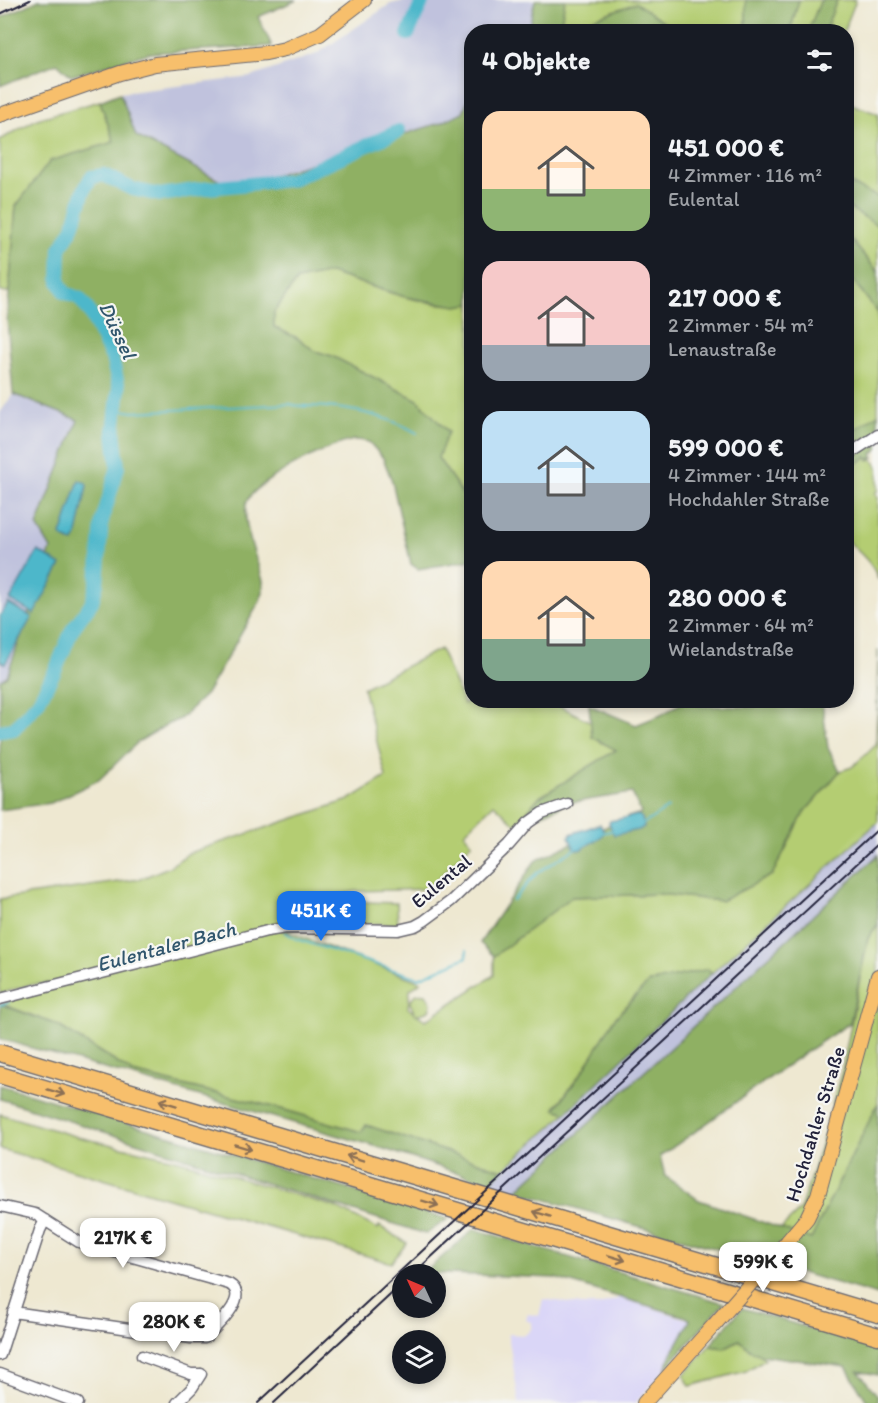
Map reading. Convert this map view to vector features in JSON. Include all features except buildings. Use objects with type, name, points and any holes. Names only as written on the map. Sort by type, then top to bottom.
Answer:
[{"type":"highway","points":[[0,1053],[878,1314]]},
{"type":"highway","points":[[0,1075],[878,1336]]},
{"type":"main road","points":[[0,115],[120,73],[155,64],[285,49],[320,34],[364,0]]},
{"type":"main road","name":"Hochdahler Straße","points":[[644,1403],[807,1218],[818,1195],[878,976]]},
{"type":"street","points":[[854,451],[878,435]]},
{"type":"street","name":"Eulental","points":[[0,999],[267,931],[286,928],[398,930],[415,926],[451,901],[535,817],[567,804]]},
{"type":"street","points":[[0,1206],[27,1211],[79,1242],[229,1284],[236,1290],[236,1304],[205,1338],[191,1338],[13,1312]]},
{"type":"street","points":[[0,1355],[39,1230],[45,1220]]},
{"type":"street","points":[[142,1356],[191,1374],[201,1374],[192,1388],[177,1403]]},
{"type":"street","points":[[0,1374],[78,1403]]},
{"type":"shaded area","points":[[407,0],[535,0],[530,24],[464,24],[464,110],[443,122],[233,188],[136,136],[120,93],[251,77],[317,54],[390,4]]},
{"type":"shaded area","points":[[13,394],[78,420],[38,526],[51,549],[7,676],[0,680],[0,413]]},
{"type":"shaded area","points":[[878,822],[878,855],[516,1191],[489,1183],[566,1113],[712,973]]},
{"type":"shaded area","points":[[620,1298],[690,1320],[666,1368],[638,1400],[635,1403],[519,1403],[508,1334],[524,1335],[529,1332],[532,1323],[526,1320],[528,1314],[539,1316],[543,1299],[581,1305],[600,1305]]},
{"type":"green space","points":[[39,0],[297,0],[258,17],[272,46],[149,53],[71,76],[57,63],[0,86],[0,18]]},
{"type":"green space","points":[[535,0],[565,0],[561,24],[530,24]]},
{"type":"green space","points":[[565,0],[746,0],[746,24],[668,24],[636,3],[577,24],[560,24]]},
{"type":"green space","points":[[746,0],[799,0],[792,24],[746,24]]},
{"type":"green space","points":[[799,0],[821,0],[811,24],[792,24]]},
{"type":"green space","points":[[821,0],[837,0],[828,24],[811,24]]},
{"type":"green space","points":[[837,0],[856,0],[847,24],[828,24]]},
{"type":"green space","points":[[636,3],[668,24],[577,24]]},
{"type":"green space","points":[[120,93],[136,136],[233,188],[443,122],[464,110],[464,305],[457,306],[405,297],[330,273],[297,280],[274,312],[274,327],[297,338],[315,351],[332,356],[418,400],[448,432],[438,458],[464,496],[464,561],[418,569],[411,564],[392,481],[383,458],[369,442],[355,440],[344,443],[293,465],[261,486],[250,496],[246,505],[248,533],[263,581],[263,592],[259,603],[206,694],[180,719],[138,742],[99,780],[51,803],[0,810],[0,680],[7,676],[51,549],[37,526],[78,420],[13,394],[7,319],[16,206],[50,161],[114,142],[100,101]]},
{"type":"green space","points":[[100,101],[114,142],[16,206],[9,292],[0,292],[0,140],[37,119]]},
{"type":"green space","points":[[854,105],[878,114],[878,197],[854,186]]},
{"type":"green space","points":[[854,186],[878,197],[878,226],[854,211]]},
{"type":"green space","points":[[854,210],[878,226],[878,272],[854,244]]},
{"type":"green space","points":[[854,244],[878,272],[878,313],[854,282]]},
{"type":"green space","points":[[330,273],[418,300],[437,304],[464,304],[464,496],[438,458],[418,400],[332,356],[315,351],[297,338],[274,327],[274,312],[297,280]]},
{"type":"green space","points":[[854,282],[878,313],[878,414],[854,430]]},
{"type":"green space","points":[[878,414],[878,449],[872,454],[874,457],[869,460],[867,457],[854,465],[854,430]]},
{"type":"green space","points":[[867,456],[869,460],[872,458],[878,468],[878,491],[875,493],[878,497],[878,580],[869,563],[854,547],[854,465]]},
{"type":"green space","points":[[440,649],[464,708],[564,708],[591,722],[592,737],[617,750],[538,798],[516,825],[494,804],[464,833],[472,843],[429,889],[357,891],[328,897],[331,922],[285,931],[421,982],[410,990],[408,1008],[414,1012],[410,1003],[412,998],[418,994],[426,994],[431,1003],[430,1009],[416,1014],[426,1020],[494,975],[494,956],[571,897],[660,894],[721,901],[772,875],[804,813],[840,771],[852,767],[876,745],[878,650],[878,822],[712,973],[708,969],[585,1068],[555,1108],[566,1113],[503,1170],[366,1126],[362,1132],[274,1107],[133,1073],[57,1025],[2,1004],[49,983],[28,985],[0,994],[0,899],[140,879],[169,867],[189,853],[349,800],[386,777],[363,688]]},
{"type":"green space","points":[[589,708],[596,708],[636,725],[673,708],[823,708],[828,748],[840,771],[804,813],[772,875],[721,901],[660,894],[572,897],[494,956],[480,943],[535,861],[622,819],[641,813],[632,793],[569,803],[516,825],[538,798],[616,750],[592,737]]},
{"type":"green space","points":[[878,855],[878,924],[868,938],[850,1023],[801,1055],[660,1156],[665,1176],[699,1200],[811,1239],[878,1103],[878,1295],[516,1191]]},
{"type":"green space","points":[[332,901],[397,903],[398,924],[334,923]]},
{"type":"green space","points":[[878,924],[878,1103],[811,1239],[781,1229],[800,1210],[820,1148],[842,1070],[868,938]]},
{"type":"green space","points":[[708,969],[712,973],[566,1113],[555,1109],[585,1068],[615,1018],[648,983]]},
{"type":"green space","points":[[0,1004],[57,1025],[133,1073],[274,1107],[361,1132],[366,1125],[503,1170],[489,1183],[378,1147],[0,1039]]},
{"type":"green space","points":[[0,1085],[448,1219],[426,1234],[0,1099]]},
{"type":"green space","points":[[0,1114],[78,1137],[179,1160],[335,1207],[378,1229],[379,1226],[407,1243],[391,1263],[0,1149]]},
{"type":"green space","points":[[474,1229],[724,1303],[666,1368],[690,1320],[686,1317],[555,1278],[446,1274],[446,1264],[434,1264]]},
{"type":"green space","points":[[742,1308],[878,1349],[878,1375],[858,1371],[878,1396],[878,1403],[868,1403],[846,1367],[762,1355],[753,1352],[739,1340],[724,1348],[709,1346]]},
{"type":"green space","points":[[739,1340],[765,1359],[746,1371],[690,1386],[684,1375],[709,1346],[725,1348]]},
{"type":"water","points":[[79,480],[87,486],[76,539],[73,542],[61,535]]},
{"type":"water","points":[[38,551],[61,565],[34,614],[10,600]]},
{"type":"water","points":[[8,603],[32,617],[5,664],[0,661],[0,616]]},
{"type":"water","points":[[638,815],[642,818],[644,827],[614,835],[610,821]]},
{"type":"water","points":[[600,824],[604,832],[601,837],[580,850],[575,849],[569,837],[571,834]]},
{"type":"waterway","name":"Düssel","points":[[408,34],[423,0]]},
{"type":"waterway","name":"Düssel","points":[[0,731],[14,729],[38,702],[56,669],[72,630],[92,602],[97,583],[102,521],[118,467],[114,432],[119,388],[112,358],[89,311],[79,298],[65,293],[59,282],[60,249],[73,227],[84,190],[91,177],[104,175],[132,189],[160,195],[290,180],[399,131]]},
{"type":"waterway","points":[[116,409],[133,412],[290,404],[322,406],[374,415],[417,433]]},
{"type":"waterway","name":"Eulentaler Bach","points":[[643,824],[668,808]]},
{"type":"waterway","name":"Eulentaler Bach","points":[[602,833],[614,830]]},
{"type":"waterway","name":"Eulentaler Bach","points":[[513,900],[537,873],[576,848]]},
{"type":"waterway","name":"Eulentaler Bach","points":[[285,932],[296,939],[419,978],[467,957],[467,950]]},
{"type":"waterway","name":"Eulentaler Bach","points":[[0,1005],[9,1002]]},
{"type":"railway","points":[[0,14],[30,0]]},
{"type":"railway","points":[[258,1403],[878,829]]},
{"type":"railway","points":[[424,1264],[878,844]]},
{"type":"railway","points":[[274,1403],[392,1293]]}]
